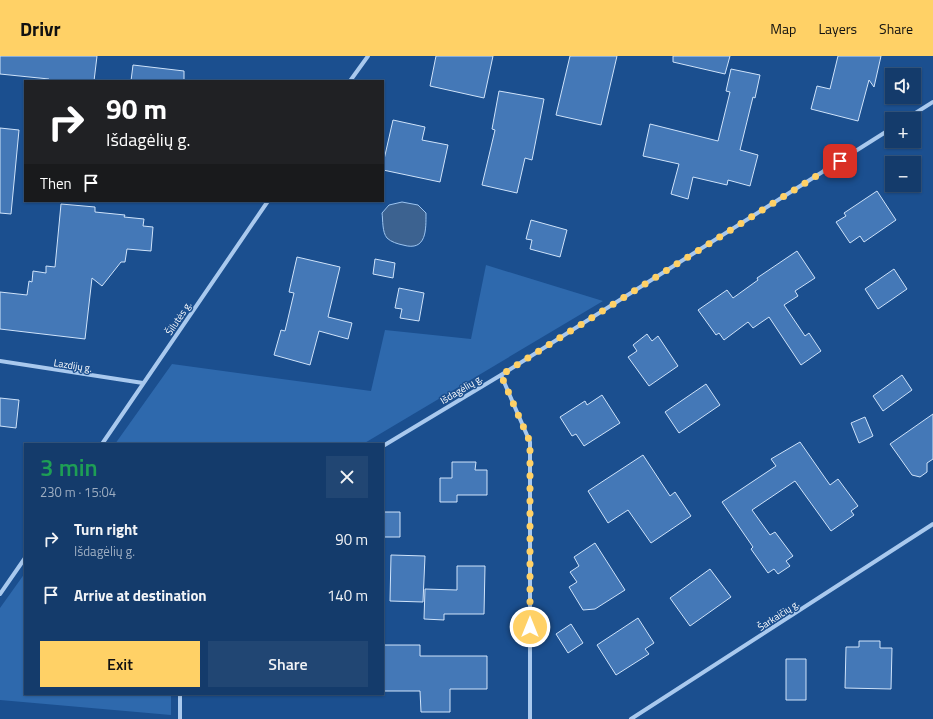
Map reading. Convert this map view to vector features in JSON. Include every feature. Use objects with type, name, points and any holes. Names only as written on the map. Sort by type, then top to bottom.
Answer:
[{"type":"street","points":[[351,80],[368,56]]},
{"type":"street","points":[[917,112],[933,102]]},
{"type":"street","name":"Išdagėlių g.","points":[[384,445],[501,375],[885,132]]},
{"type":"street","name":"Šilutės g.","points":[[103,443],[267,202]]},
{"type":"street","name":"Lazdijų g.","points":[[0,362],[143,383]]},
{"type":"street","points":[[501,375],[530,442],[530,719]]},
{"type":"street","name":"Šarkaičių g.","points":[[631,719],[933,524]]},
{"type":"street","points":[[0,594],[24,559]]},
{"type":"street","points":[[180,695],[180,719]]},
{"type":"shaded area","points":[[402,202],[418,205],[426,213],[424,238],[417,245],[411,246],[395,243],[390,241],[384,233],[382,213],[389,205]]},
{"type":"shaded area","points":[[486,265],[603,301],[365,443],[116,443],[172,364],[371,391],[385,330],[471,339]]},
{"type":"shaded area","points":[[24,574],[24,695],[171,695],[171,715],[0,700],[0,608]]},
{"type":"building","points":[[0,56],[97,56],[94,80],[48,80],[0,74]]},
{"type":"building","points":[[436,56],[493,56],[484,98],[430,86]]},
{"type":"building","points":[[570,56],[617,56],[601,125],[556,115]]},
{"type":"building","points":[[673,56],[730,56],[725,74],[673,62]]},
{"type":"building","points":[[838,56],[881,56],[874,87],[869,80],[858,121],[811,109],[817,86],[830,89]]},
{"type":"building","points":[[133,65],[184,71],[184,80],[131,80]]},
{"type":"building","points":[[731,69],[760,75],[740,150],[758,155],[750,186],[728,180],[727,185],[693,177],[688,199],[671,194],[679,164],[643,156],[650,124],[718,141],[730,92],[726,91]]},
{"type":"building","points":[[499,91],[544,99],[532,160],[525,158],[517,193],[482,185],[495,130],[492,129]]},
{"type":"building","points":[[393,120],[425,127],[422,140],[448,145],[440,182],[384,170],[384,160]]},
{"type":"building","points":[[0,128],[19,130],[11,214],[0,213]]},
{"type":"building","points":[[877,191],[896,220],[864,242],[860,236],[850,243],[836,222],[846,216],[844,213]]},
{"type":"building","points":[[61,204],[95,207],[95,212],[125,215],[124,217],[144,219],[143,226],[153,227],[151,251],[127,249],[125,262],[121,262],[102,286],[92,278],[85,339],[0,329],[0,292],[27,295],[29,281],[32,282],[33,271],[46,273],[46,266],[55,267]]},
{"type":"building","points":[[531,220],[567,230],[560,257],[530,249],[532,240],[526,239]]},
{"type":"building","points":[[797,251],[815,278],[795,291],[798,296],[784,305],[805,336],[809,333],[821,351],[801,365],[769,317],[753,328],[748,322],[724,340],[719,333],[716,335],[698,310],[727,290],[733,298],[758,280],[757,278]]},
{"type":"building","points":[[297,257],[340,267],[328,317],[352,323],[348,339],[319,331],[310,365],[274,355],[281,330],[285,331],[294,293],[289,292]]},
{"type":"building","points":[[375,259],[395,263],[393,278],[373,274]]},
{"type":"building","points":[[894,269],[907,289],[878,309],[865,289]]},
{"type":"building","points":[[399,288],[424,293],[419,321],[400,318],[402,309],[395,308]]},
{"type":"building","points":[[647,334],[652,341],[658,336],[678,366],[649,386],[628,357],[637,351],[633,345]]},
{"type":"building","points":[[902,375],[912,390],[883,411],[873,396]]},
{"type":"building","points":[[706,384],[720,405],[679,433],[665,412]]},
{"type":"building","points":[[602,395],[620,423],[584,446],[576,434],[572,436],[560,417],[585,401],[587,405]]},
{"type":"building","points":[[0,398],[19,400],[16,428],[0,426]]},
{"type":"building","points":[[933,414],[933,459],[927,463],[927,472],[920,477],[912,475],[890,444]]},
{"type":"building","points":[[865,417],[873,436],[859,443],[851,423]]},
{"type":"building","points":[[800,442],[830,485],[838,479],[858,506],[851,511],[854,515],[831,531],[795,481],[752,510],[770,535],[775,532],[793,556],[786,561],[790,566],[778,574],[774,569],[768,573],[751,549],[753,547],[722,502],[776,466],[771,459]]},
{"type":"building","points":[[643,455],[670,496],[675,492],[691,516],[651,543],[628,510],[608,523],[588,491]]},
{"type":"building","points":[[452,462],[476,462],[475,470],[487,470],[487,495],[457,495],[457,502],[440,502],[440,478],[452,478]]},
{"type":"building","points":[[384,512],[400,512],[400,537],[384,537]]},
{"type":"building","points":[[595,543],[625,590],[595,609],[583,610],[569,587],[577,582],[570,572],[579,566],[574,557]]},
{"type":"building","points":[[391,555],[425,556],[423,602],[390,601]]},
{"type":"building","points":[[457,566],[485,566],[484,614],[444,614],[444,620],[424,619],[425,589],[457,590]]},
{"type":"building","points":[[710,569],[731,597],[690,626],[670,598]]},
{"type":"building","points":[[638,618],[654,643],[645,649],[649,654],[616,675],[597,645]]},
{"type":"building","points":[[571,624],[583,643],[568,653],[556,634]]},
{"type":"building","points":[[859,641],[880,641],[880,648],[892,648],[891,689],[845,688],[846,647],[859,647]]},
{"type":"building","points":[[384,645],[420,645],[420,656],[487,656],[487,689],[450,689],[450,712],[421,712],[420,691],[384,691]]},
{"type":"building","points":[[786,659],[806,659],[806,700],[786,700]]},
{"type":"route","points":[[530,627],[530,442],[501,375],[840,161]]}]
